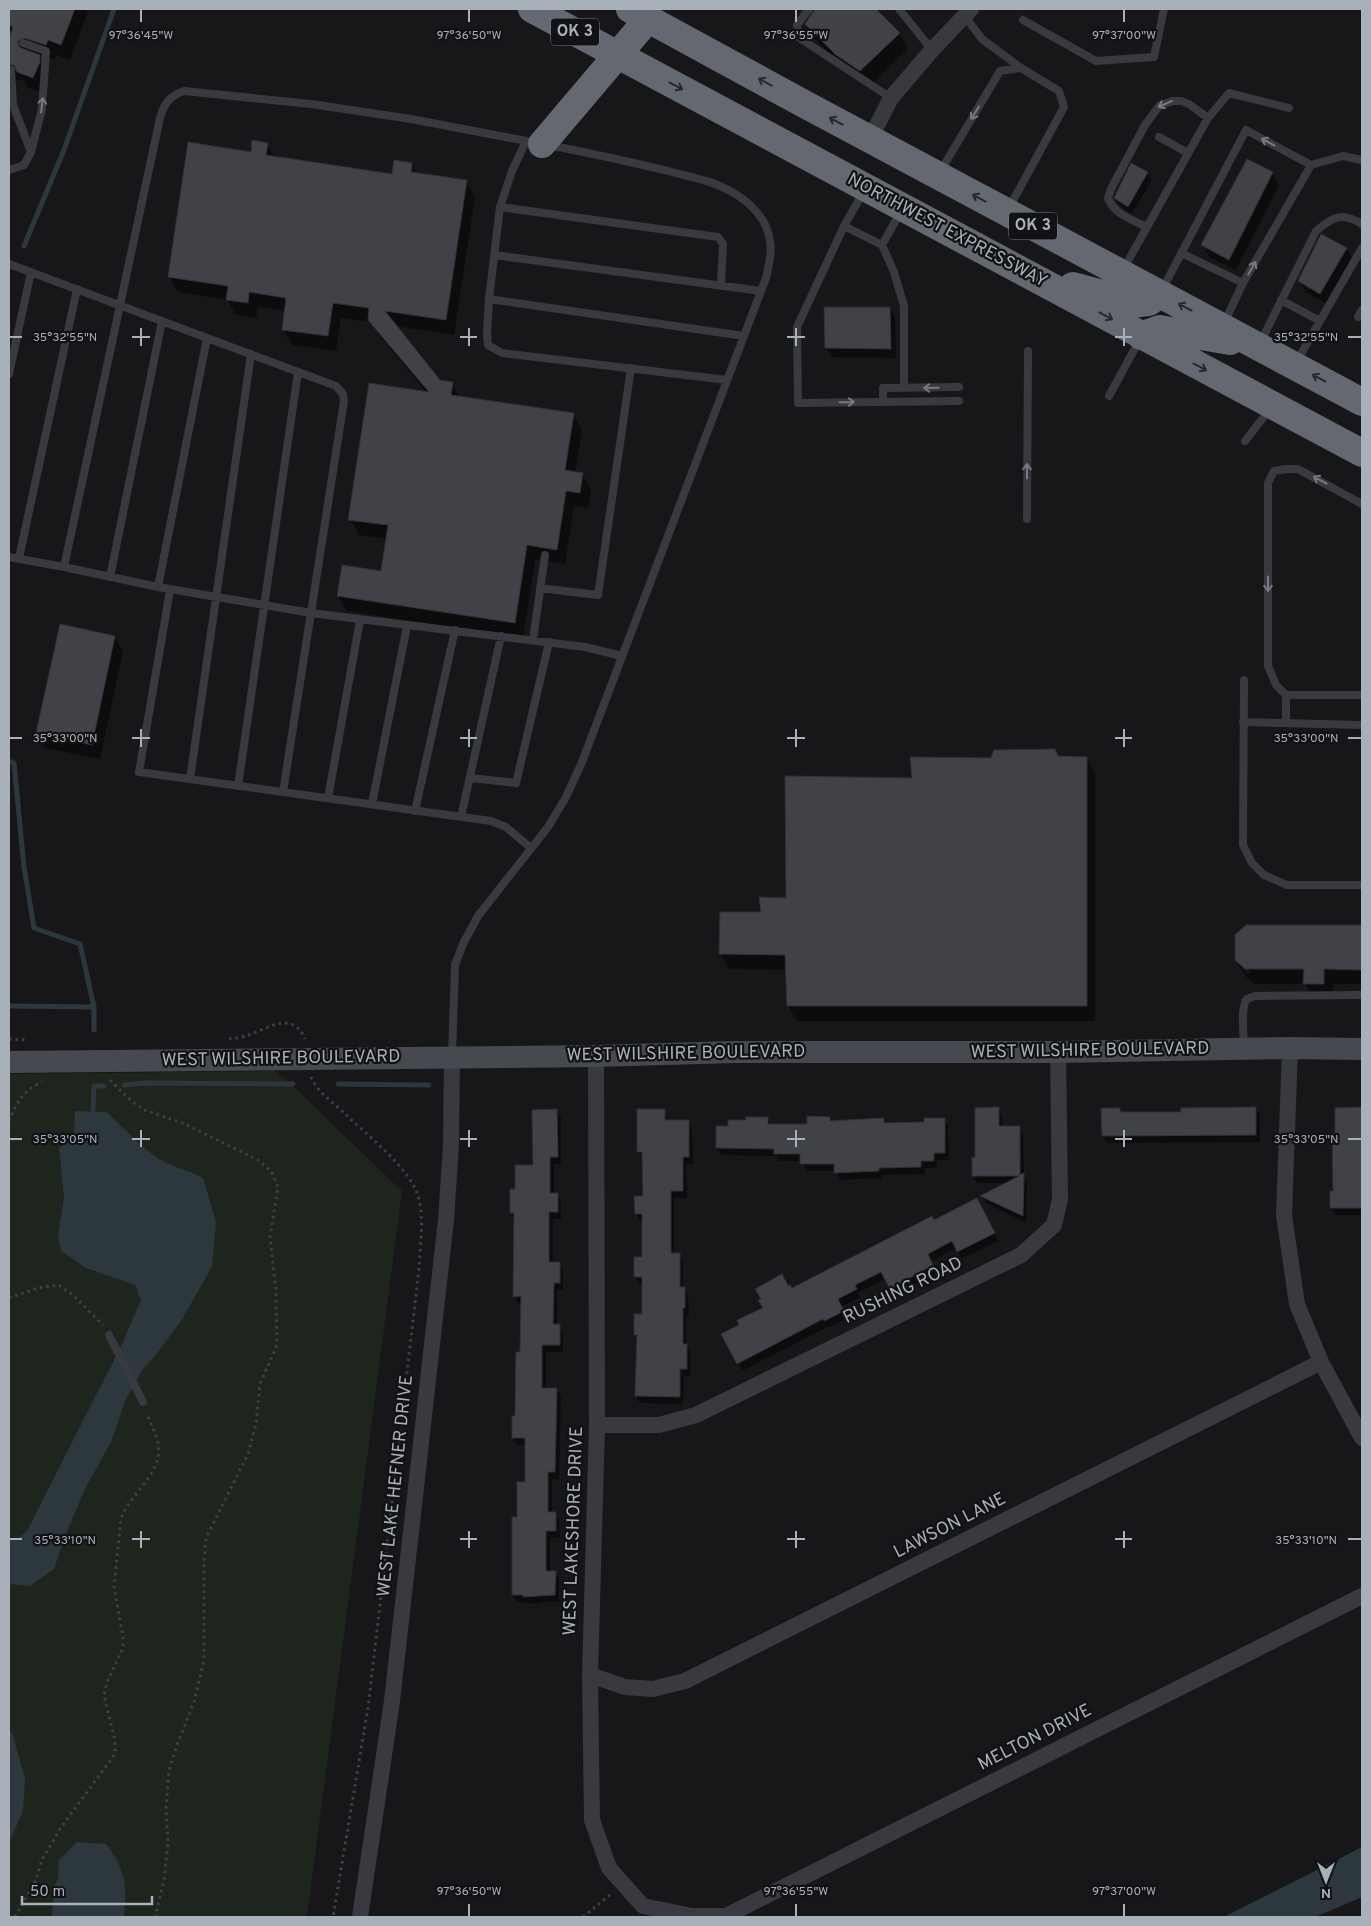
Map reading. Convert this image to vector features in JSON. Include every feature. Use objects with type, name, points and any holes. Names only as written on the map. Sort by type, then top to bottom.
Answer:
[{"type":"highway","name":"NORTHWEST EXPRESSWAY","points":[[532,9],[1362,454]]},
{"type":"highway","points":[[543,144],[618,55],[643,14]]},
{"type":"highway","name":"OK 3","points":[[643,14],[938,176],[1362,402]]},
{"type":"highway","points":[[543,144],[616,80],[629,72],[647,70]]},
{"type":"highway","points":[[1032,276],[1121,299],[1130,304],[1149,302],[1160,294]]},
{"type":"highway","points":[[1141,336],[1160,329],[1259,346]]},
{"type":"street","points":[[870,139],[891,98],[968,12]]},
{"type":"street","points":[[1290,1048],[1284,1215],[1296,1304],[1321,1362],[1362,1438]]},
{"type":"street","name":"WEST WILSHIRE BOULEVARD","points":[[9,1062],[452,1058],[734,1052],[1058,1052],[1290,1048],[1362,1049]]},
{"type":"street","name":"RUSHING ROAD","points":[[597,1425],[659,1425],[696,1415],[1021,1255],[1054,1225],[1060,1199],[1058,1052]]},
{"type":"street","name":"WEST LAKESHORE DRIVE","points":[[596,1056],[597,1425],[590,1675],[592,1820],[608,1868],[643,1906],[692,1916],[726,1916]]},
{"type":"street","name":"WEST LAKE HEFNER DRIVE","points":[[360,1917],[392,1701],[446,1220],[451,1145],[452,1058]]},
{"type":"street","name":"LAWSON LANE","points":[[590,1675],[624,1687],[653,1689],[685,1681],[1321,1362]]},
{"type":"street","name":"MELTON DRIVE","points":[[726,1916],[1362,1596]]},
{"type":"lane","points":[[809,9],[797,25],[798,37],[891,98]]},
{"type":"lane","points":[[899,9],[932,50]]},
{"type":"lane","points":[[1022,20],[1096,62],[1154,57],[1164,9]]},
{"type":"lane","points":[[968,12],[982,39],[1021,68],[1059,91],[1064,106],[1007,212]]},
{"type":"lane","points":[[9,170],[24,165],[31,152],[42,109],[46,51],[23,43]]},
{"type":"lane","points":[[938,176],[1000,71],[1021,68]]},
{"type":"lane","points":[[10,70],[13,105],[31,152]]},
{"type":"lane","points":[[64,567],[162,108],[174,94],[184,91],[311,104],[411,119],[543,144],[702,180],[728,190],[749,203],[769,235],[771,253],[766,278],[582,762],[566,797],[548,827],[478,916],[462,944],[455,965],[452,1058]]},
{"type":"lane","points":[[1121,274],[1208,118],[1229,93],[1288,108]]},
{"type":"lane","points":[[1147,227],[1122,215],[1114,208],[1108,198],[1110,189],[1145,125],[1160,105],[1173,101],[1189,104],[1208,118]]},
{"type":"lane","points":[[1160,294],[1246,130],[1311,165],[1344,156],[1362,160]]},
{"type":"lane","points":[[1159,137],[1188,153]]},
{"type":"lane","points":[[543,144],[512,170],[500,208],[489,299],[488,345],[502,353],[727,380]]},
{"type":"lane","points":[[1222,327],[1242,283],[1311,165]]},
{"type":"lane","points":[[866,187],[844,226],[797,327],[798,403],[959,401]]},
{"type":"lane","points":[[882,245],[903,207]]},
{"type":"lane","points":[[500,208],[718,238],[723,244],[721,285]]},
{"type":"lane","points":[[1259,346],[1316,231],[1327,222],[1340,216],[1352,218],[1362,224]]},
{"type":"lane","points":[[844,226],[882,245],[894,272],[904,306],[904,388]]},
{"type":"lane","points":[[1294,365],[1362,248]]},
{"type":"lane","points":[[1181,253],[1242,283]]},
{"type":"lane","points":[[494,254],[761,291]]},
{"type":"lane","points":[[9,264],[336,386],[342,394],[344,401],[283,792]]},
{"type":"lane","points":[[9,374],[31,272]]},
{"type":"lane","points":[[18,558],[76,289]]},
{"type":"lane","points":[[489,299],[744,336]]},
{"type":"lane","points":[[1282,300],[1320,322]]},
{"type":"lane","points":[[110,577],[162,321]]},
{"type":"lane","points":[[1109,396],[1141,336]]},
{"type":"lane","points":[[158,588],[207,338]]},
{"type":"lane","points":[[1027,519],[1028,351]]},
{"type":"lane","points":[[190,779],[251,354]]},
{"type":"lane","points":[[540,588],[598,595],[631,368]]},
{"type":"lane","points":[[238,786],[298,372]]},
{"type":"lane","points":[[883,402],[883,388],[959,387]]},
{"type":"lane","points":[[1245,442],[1272,405]]},
{"type":"lane","points":[[1362,504],[1298,469],[1274,472],[1268,483],[1268,666],[1276,685],[1286,695],[1362,695]]},
{"type":"lane","points":[[533,640],[545,556]]},
{"type":"lane","points":[[9,557],[158,588],[311,613],[549,642],[585,647],[622,656]]},
{"type":"lane","points":[[170,590],[139,772],[491,821],[506,827],[531,848]]},
{"type":"lane","points":[[328,798],[360,620]]},
{"type":"lane","points":[[372,804],[407,626]]},
{"type":"lane","points":[[415,810],[454,630]]},
{"type":"lane","points":[[461,817],[501,636]]},
{"type":"lane","points":[[470,778],[516,783],[549,642]]},
{"type":"lane","points":[[1244,680],[1242,722],[1243,845],[1252,863],[1264,875],[1287,885],[1362,885]]},
{"type":"lane","points":[[1286,695],[1286,723]]},
{"type":"lane","points":[[1242,722],[1362,725]]},
{"type":"lane","points":[[1244,1049],[1244,1006],[1248,999],[1267,994],[1362,995]]},
{"type":"lane","points":[[109,1335],[143,1402]]},
{"type":"path","points":[[224,1039],[246,1036],[270,1025],[285,1024],[298,1028],[303,1033],[308,1047]]},
{"type":"path","points":[[9,1039],[37,1041]]},
{"type":"path","points":[[109,1079],[131,1101],[145,1110],[185,1124],[258,1160],[271,1171],[278,1187],[270,1236],[276,1291],[277,1345],[260,1384],[256,1424],[248,1454],[206,1538],[204,1563],[204,1660],[194,1702],[176,1745],[169,1770],[166,1808],[168,1843],[164,1880],[156,1917]]},
{"type":"path","points":[[312,1079],[322,1092],[393,1159],[406,1174],[419,1198],[421,1214],[419,1269],[368,1708],[333,1917]]},
{"type":"path","points":[[9,1121],[19,1098],[28,1088],[44,1081]]},
{"type":"path","points":[[9,1298],[38,1288],[58,1285],[73,1295],[105,1326],[109,1335]]},
{"type":"path","points":[[16,1917],[35,1882],[42,1860],[60,1829],[114,1754],[115,1741],[104,1696],[107,1682],[122,1648],[114,1586],[121,1518],[125,1508],[154,1470],[158,1459],[158,1443],[143,1402]]},
{"type":"path","points":[[583,1917],[622,1884]]},
{"type":"shaded area","points":[[275,1071],[402,1191],[307,1917],[9,1917],[9,1074]]},
{"type":"shaded area","points":[[75,1111],[107,1112],[152,1154],[203,1178],[216,1222],[212,1267],[181,1321],[143,1369],[126,1399],[111,1442],[85,1489],[54,1569],[30,1586],[9,1584],[9,1538],[16,1540],[27,1531],[122,1344],[141,1300],[135,1285],[86,1268],[61,1251],[58,1236],[64,1197],[59,1148],[74,1135]]},
{"type":"shaded area","points":[[9,1730],[13,1735],[25,1779],[23,1811],[9,1843]]},
{"type":"shaded area","points":[[77,1842],[106,1844],[113,1853],[124,1878],[124,1917],[52,1917],[54,1886],[58,1879],[59,1860]]},
{"type":"shaded area","points":[[1362,1847],[1362,1897],[1315,1917],[1224,1917]]},
{"type":"building","points":[[9,9],[75,9],[61,45],[48,40],[46,45],[24,38],[18,41],[18,45],[21,48],[40,55],[40,62],[33,78],[17,72],[14,65],[9,65],[9,39],[13,27],[9,25]]},
{"type":"building","points":[[815,9],[876,9],[900,33],[860,71],[836,55],[805,24]]},
{"type":"building","points":[[252,140],[268,143],[266,155],[392,174],[394,160],[412,163],[411,172],[467,180],[446,320],[385,311],[440,380],[453,382],[451,395],[574,413],[565,470],[583,473],[580,493],[566,491],[557,550],[527,545],[515,623],[337,596],[342,565],[381,571],[388,525],[348,520],[369,383],[429,392],[368,320],[369,308],[333,303],[328,336],[282,330],[286,298],[249,292],[248,303],[226,300],[228,286],[168,277],[188,142],[251,152]]},
{"type":"building","points":[[1247,159],[1273,172],[1229,260],[1201,245]]},
{"type":"building","points":[[1131,163],[1148,172],[1128,207],[1114,198]]},
{"type":"building","points":[[1321,234],[1347,248],[1320,294],[1298,281]]},
{"type":"building","points":[[824,307],[890,307],[891,349],[825,348]]},
{"type":"building","points":[[60,624],[115,636],[92,745],[36,733]]},
{"type":"building","points":[[1055,749],[1058,756],[1087,757],[1087,1006],[787,1006],[785,955],[719,954],[720,912],[761,912],[759,897],[786,898],[785,776],[912,778],[910,757],[991,758],[994,750]]},
{"type":"building","points":[[1246,925],[1362,925],[1362,970],[1324,969],[1324,984],[1303,984],[1304,969],[1245,969],[1235,960],[1235,935]]},
{"type":"building","points":[[999,1107],[999,1126],[1020,1126],[1020,1175],[1024,1173],[1023,1216],[980,1196],[1019,1176],[972,1176],[972,1157],[975,1158],[975,1108]]},
{"type":"building","points":[[1256,1107],[1256,1135],[1102,1136],[1101,1108],[1120,1108],[1120,1112],[1181,1112],[1181,1108]]},
{"type":"building","points":[[1362,1107],[1362,1208],[1330,1208],[1330,1191],[1333,1191],[1332,1133],[1335,1133],[1335,1108]]},
{"type":"building","points":[[557,1109],[558,1157],[550,1157],[550,1193],[558,1193],[558,1212],[549,1212],[549,1262],[560,1262],[560,1283],[554,1283],[553,1324],[560,1324],[560,1345],[542,1345],[542,1388],[557,1388],[555,1472],[548,1472],[548,1512],[556,1512],[556,1531],[546,1531],[546,1571],[556,1571],[555,1595],[523,1597],[523,1595],[512,1595],[512,1517],[517,1517],[517,1482],[525,1482],[525,1438],[512,1438],[512,1416],[515,1416],[516,1352],[520,1352],[521,1296],[513,1297],[514,1213],[510,1213],[510,1189],[515,1189],[515,1165],[533,1165],[532,1110]]},
{"type":"building","points":[[637,1109],[665,1109],[665,1120],[689,1120],[689,1157],[683,1157],[683,1191],[671,1191],[671,1253],[680,1253],[680,1287],[685,1287],[683,1344],[687,1344],[687,1369],[680,1369],[680,1397],[635,1396],[637,1335],[634,1335],[634,1314],[642,1314],[642,1277],[634,1277],[634,1257],[642,1257],[642,1214],[635,1214],[634,1196],[643,1196],[642,1152],[637,1152]]},
{"type":"building","points":[[807,1116],[830,1117],[830,1121],[884,1118],[884,1123],[924,1122],[924,1118],[945,1118],[945,1153],[934,1153],[934,1161],[921,1161],[921,1167],[879,1168],[879,1171],[834,1173],[834,1164],[800,1164],[800,1154],[774,1154],[774,1149],[716,1148],[716,1126],[728,1126],[728,1120],[746,1120],[746,1117],[768,1117],[768,1124],[807,1124]]},
{"type":"building","points":[[977,1198],[995,1233],[957,1252],[952,1241],[928,1254],[933,1265],[890,1289],[881,1272],[855,1285],[857,1289],[838,1299],[844,1311],[824,1321],[823,1319],[737,1364],[721,1334],[739,1325],[737,1320],[763,1308],[758,1300],[761,1299],[755,1289],[782,1274],[788,1286],[790,1285],[792,1288],[932,1216],[934,1220]]},
{"type":"waterway","points":[[24,246],[64,150],[114,9]]},
{"type":"waterway","points":[[9,761],[14,763],[24,867],[34,928],[80,944],[94,1007]]},
{"type":"waterway","points":[[9,1006],[94,1007],[94,1030]]},
{"type":"waterway","points":[[124,1085],[146,1083],[293,1084]]},
{"type":"waterway","points":[[338,1084],[429,1085]]},
{"type":"waterway","points":[[93,1112],[94,1086],[104,1086]]}]
